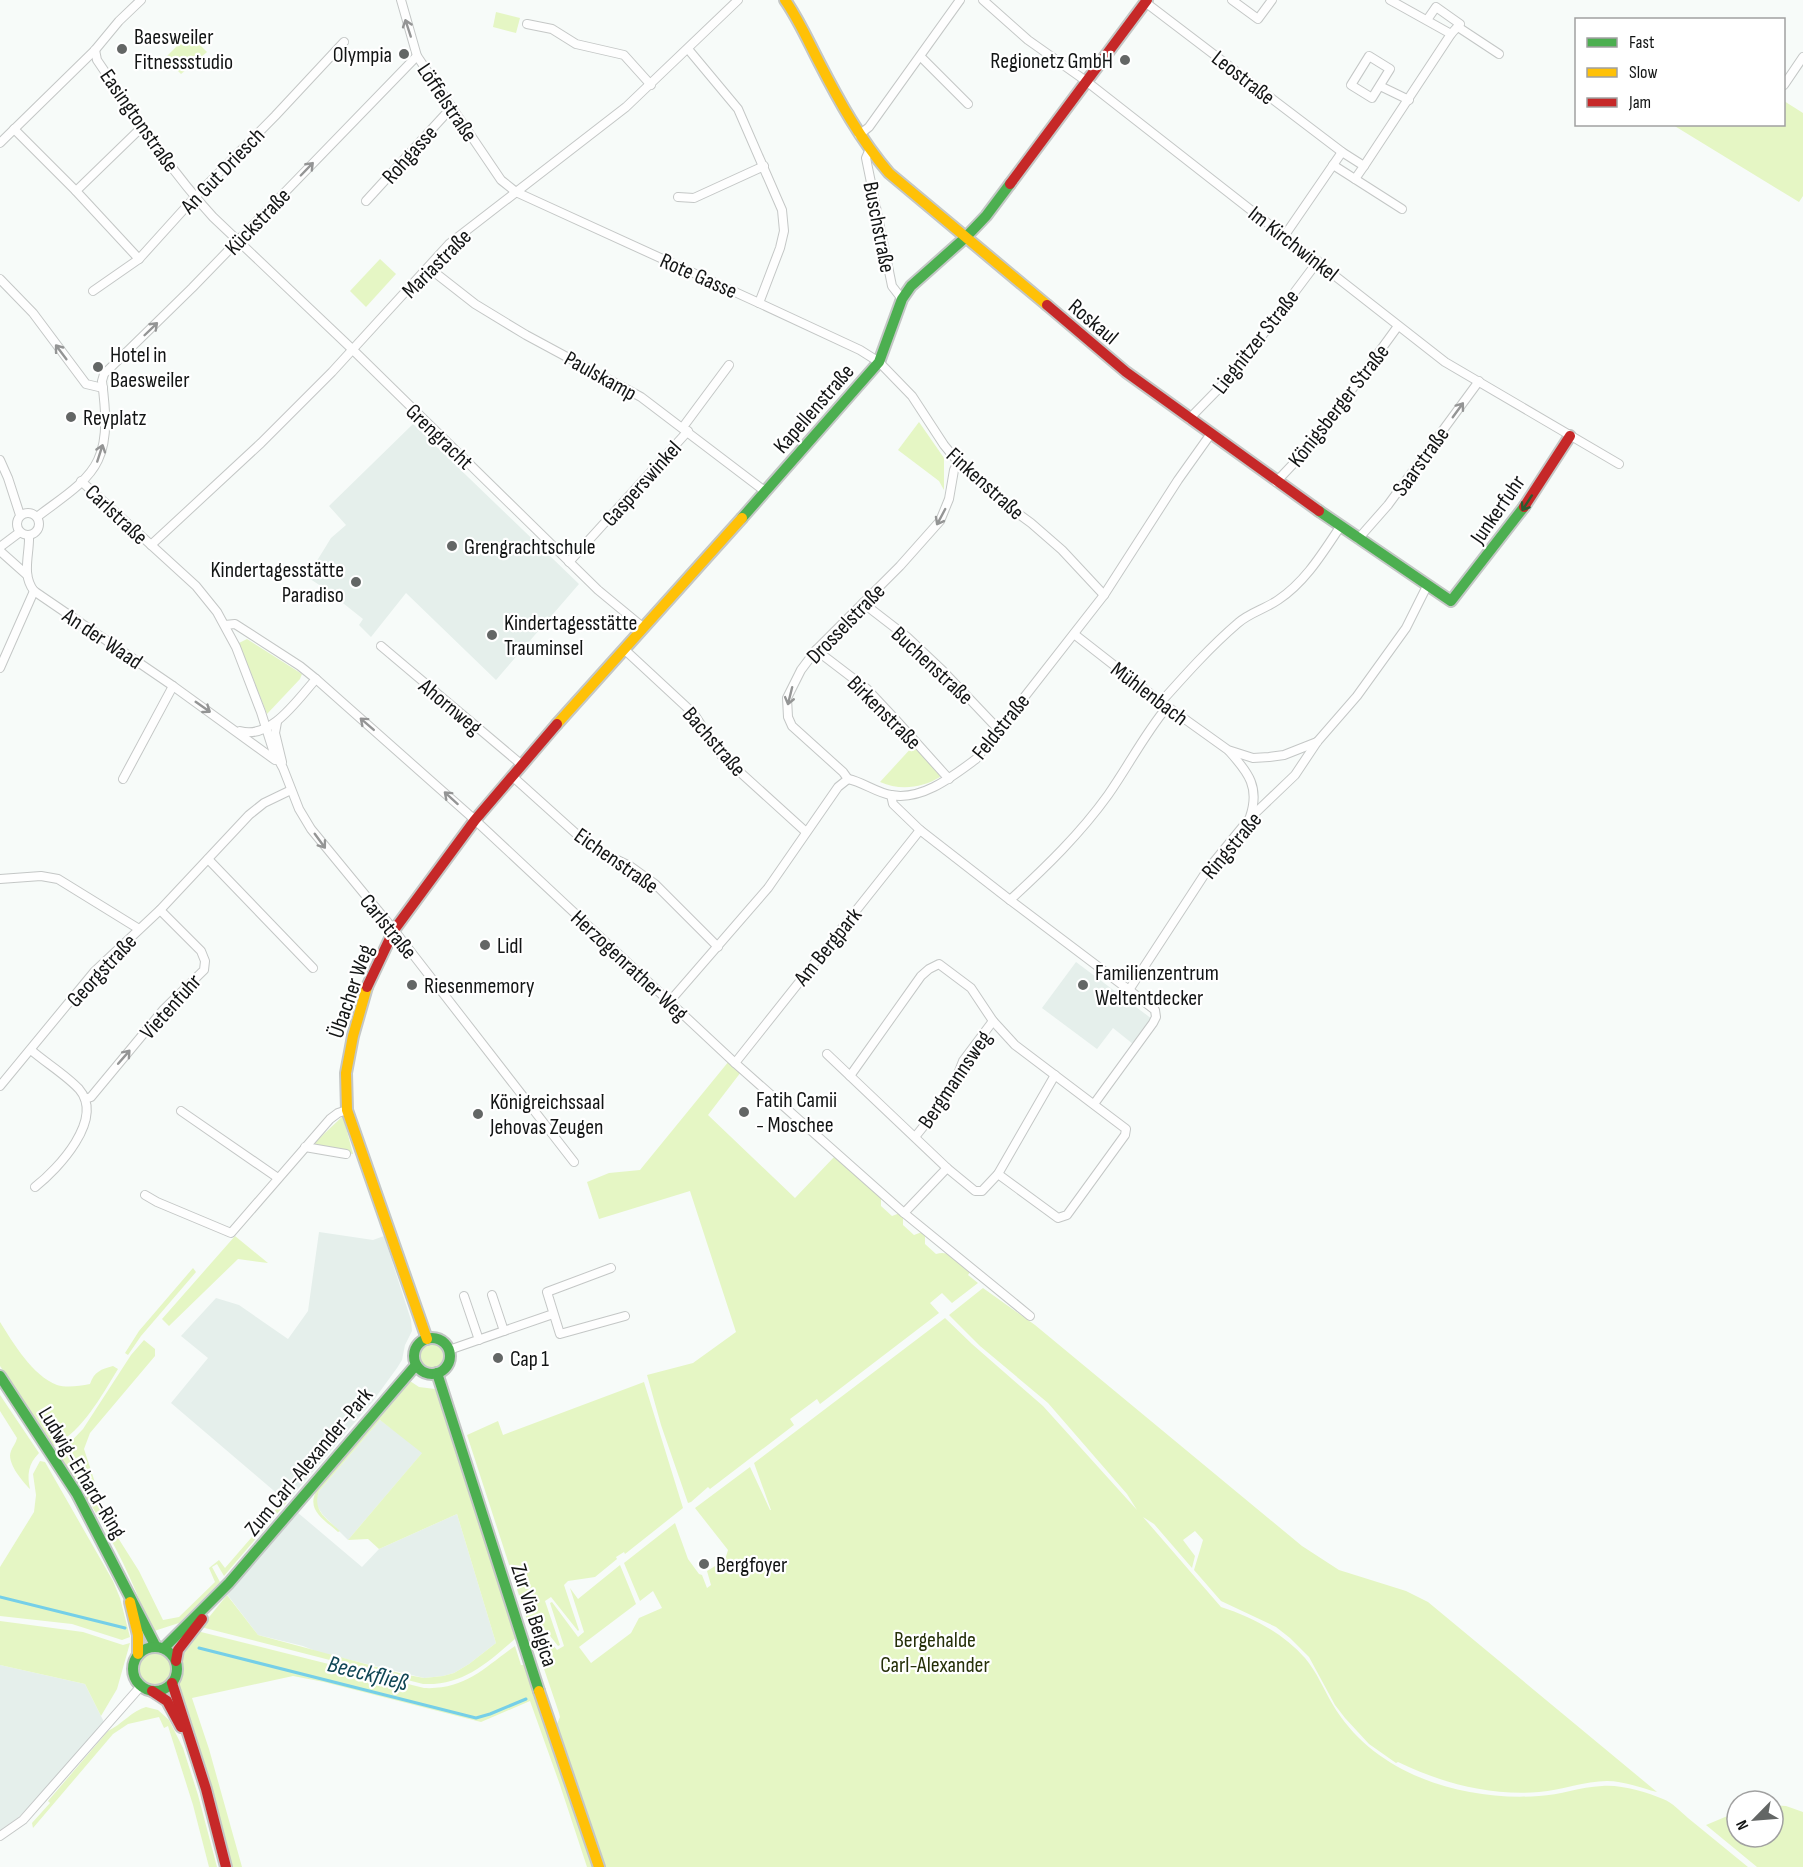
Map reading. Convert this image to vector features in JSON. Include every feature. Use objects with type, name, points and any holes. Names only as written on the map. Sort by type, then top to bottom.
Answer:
[{"type":"street","points":[[0,143],[95,50],[119,21],[141,0]]},
{"type":"street","name":"Löffelstraße","points":[[400,0],[417,56],[501,180],[516,192]]},
{"type":"street","name":"Mariastraße","points":[[151,545],[261,443],[332,372],[449,244],[593,134],[651,85],[738,0]]},
{"type":"street","name":"Roskaul","points":[[784,0],[798,17],[818,60],[859,135],[869,151],[889,173],[1095,348],[1276,483],[1451,601]]},
{"type":"street","points":[[859,135],[869,127],[960,0]]},
{"type":"street","name":"Im Kirchwinkel","points":[[983,0],[1028,40],[1086,81],[1445,362],[1619,464]]},
{"type":"street","points":[[1232,0],[1258,19],[1272,0]]},
{"type":"street","points":[[1390,0],[1451,34]]},
{"type":"street","name":"Kapellenstraße","points":[[475,820],[568,711],[645,628],[879,362],[902,299],[922,275],[966,237],[986,216],[1146,1]]},
{"type":"street","name":"Leostraße","points":[[1146,1],[1342,152],[1364,166]]},
{"type":"street","points":[[1355,180],[1451,34],[1460,24],[1438,4],[1427,20]]},
{"type":"street","points":[[527,24],[552,29],[576,44],[624,55],[651,85]]},
{"type":"street","points":[[1458,27],[1499,54]]},
{"type":"street","name":"An Gut Driesch","points":[[93,291],[139,259],[195,197],[344,42]]},
{"type":"street","points":[[688,48],[738,109],[782,210],[784,231],[780,248],[759,303]]},
{"type":"street","name":"Easingtonstraße","points":[[95,50],[97,60],[142,127],[195,197],[238,242]]},
{"type":"street","name":"Kückstraße","points":[[103,388],[104,374],[238,242],[417,56]]},
{"type":"street","points":[[1369,56],[1390,69],[1380,86],[1372,98],[1351,85],[1369,56]]},
{"type":"street","points":[[921,57],[968,104]]},
{"type":"street","points":[[1785,83],[1803,57]]},
{"type":"street","points":[[1380,86],[1409,100]]},
{"type":"street","name":"Rohgasse","points":[[366,201],[452,107]]},
{"type":"street","points":[[76,191],[142,127]]},
{"type":"street","points":[[14,129],[139,259]]},
{"type":"street","name":"Buschstraße","points":[[869,151],[866,158],[892,286],[902,299]]},
{"type":"street","points":[[1285,235],[1342,152]]},
{"type":"street","points":[[1333,165],[1402,209]]},
{"type":"street","points":[[678,197],[694,198],[764,166]]},
{"type":"street","name":"Rote Gasse","points":[[516,192],[860,350],[879,362]]},
{"type":"street","name":"Grengracht","points":[[238,242],[352,349],[598,590],[645,628]]},
{"type":"street","name":"Liegnitzer Straße","points":[[1189,419],[1234,373],[1318,261]]},
{"type":"street","name":"Paulskamp","points":[[429,268],[475,304],[526,335],[641,397],[766,492]]},
{"type":"street","points":[[0,279],[33,313],[86,384],[103,388],[102,448],[98,460],[81,481],[37,517]]},
{"type":"street","name":"Königsberger Straße","points":[[1276,483],[1313,443],[1398,326]]},
{"type":"street","name":"Finkenstraße","points":[[879,362],[912,396],[958,462],[1001,501],[1062,550],[1104,595]]},
{"type":"street","name":"Gasperswinkel","points":[[569,562],[685,429],[729,365]]},
{"type":"street","name":"Saarstraße","points":[[1358,539],[1388,505],[1479,381]]},
{"type":"street","name":"Feldstraße","points":[[848,779],[891,795],[914,794],[949,779],[976,759],[1104,595],[1210,435]]},
{"type":"street","name":"Junkerfuhr","points":[[1451,601],[1515,521],[1570,436]]},
{"type":"street","points":[[0,460],[20,515],[16,524],[20,532],[33,534],[39,526],[37,517],[30,512],[20,515]]},
{"type":"street","name":"Drosselstraße","points":[[848,779],[792,726],[788,717],[787,698],[801,669],[816,650],[940,521],[950,499],[954,470],[958,462]]},
{"type":"street","name":"Carlstraße","points":[[81,481],[196,586],[213,606],[236,647],[273,750],[283,768]]},
{"type":"street","points":[[1010,900],[1078,834],[1109,794],[1164,704],[1203,655],[1240,620],[1275,602],[1290,591],[1320,558],[1340,527]]},
{"type":"street","points":[[0,547],[20,532]]},
{"type":"street","points":[[0,668],[34,591],[29,585],[27,575],[29,535]]},
{"type":"street","points":[[0,552],[27,575]]},
{"type":"street","name":"Ringstraße","points":[[1129,990],[1209,869],[1250,819],[1295,775],[1317,742],[1357,696],[1406,628],[1427,586]]},
{"type":"street","name":"An der Waad","points":[[34,591],[270,754],[283,768]]},
{"type":"street","name":"Buchenstraße","points":[[863,603],[907,637],[1000,731]]},
{"type":"street","name":"Herzogenrather Weg","points":[[225,626],[235,624],[300,666],[475,820],[735,1063],[904,1213],[1030,1316]]},
{"type":"street","name":"Mühlenbach","points":[[1074,634],[1228,750],[1251,780],[1255,795],[1250,819]]},
{"type":"street","name":"Ahornweg","points":[[381,646],[522,765]]},
{"type":"street","name":"Bachstraße","points":[[625,650],[694,714],[720,754],[806,832]]},
{"type":"street","name":"Birkenstraße","points":[[816,650],[867,689],[949,779]]},
{"type":"street","points":[[266,727],[277,720],[316,680]]},
{"type":"street","points":[[123,778],[173,686]]},
{"type":"street","name":"Carlstraße","points":[[277,720],[275,734],[283,768],[299,809],[316,836],[394,930],[574,1162]]},
{"type":"street","name":"An der Waad","points":[[232,728],[249,734],[260,732],[266,727]]},
{"type":"street","name":"Mühlenbach","points":[[1228,750],[1253,758],[1269,757],[1317,742]]},
{"type":"street","name":"Eichenstraße","points":[[512,776],[582,839],[603,853],[630,866],[655,884],[718,947]]},
{"type":"street","points":[[670,1001],[768,888],[838,787],[848,779]]},
{"type":"street","name":"Georgstraße","points":[[0,1086],[94,972],[160,910],[249,814],[264,803],[291,790]]},
{"type":"street","points":[[891,795],[893,804],[920,830],[1155,1010],[1156,1017],[1153,1023],[1094,1104]]},
{"type":"street","name":"Übacher Weg","points":[[347,1110],[346,1073],[353,1036],[370,978],[394,930],[475,820]]},
{"type":"street","name":"Am Bergpark","points":[[735,1063],[920,830]]},
{"type":"street","points":[[208,859],[313,968]]},
{"type":"street","points":[[0,879],[41,876],[58,879],[139,929]]},
{"type":"street","name":"Vietenfuhr","points":[[85,1099],[91,1096],[164,1009],[204,970],[205,961],[201,951],[160,910]]},
{"type":"street","name":"Bergmannsweg","points":[[850,1076],[921,976],[939,964],[971,988],[993,1021],[1015,1045],[1126,1129],[1125,1136],[1068,1215],[1058,1218],[998,1174]]},
{"type":"street","name":"Bergmannsweg","points":[[915,1137],[951,1092],[963,1061],[993,1021]]},
{"type":"street","points":[[31,1050],[78,1089],[85,1099],[85,1124],[77,1140],[45,1178],[35,1186]]},
{"type":"street","name":"Bergmannsweg","points":[[827,1054],[947,1168],[975,1191],[982,1191],[998,1174],[1055,1075]]},
{"type":"street","points":[[145,1195],[231,1233],[330,1119],[347,1110],[427,1339],[440,1340],[449,1350],[449,1362],[437,1373],[425,1373],[416,1365]]},
{"type":"street","points":[[181,1111],[278,1178]]},
{"type":"street","points":[[306,1147],[346,1154]]},
{"type":"street","points":[[904,1213],[947,1168]]},
{"type":"street","points":[[611,1268],[548,1292],[553,1314],[560,1334],[625,1316]]},
{"type":"street","points":[[492,1295],[504,1331]]},
{"type":"street","points":[[465,1296],[479,1340]]},
{"type":"street","points":[[449,1350],[553,1314]]},
{"type":"street","name":"Zum Carl-Alexander-Park","points":[[176,1661],[178,1650],[229,1583],[416,1365],[414,1352],[421,1341],[427,1339]]},
{"type":"street","name":"Zur Via Belgica","points":[[437,1373],[521,1637],[599,1867]]},
{"type":"street","name":"Ludwig-Erhard-Ring","points":[[0,1376],[77,1494],[140,1613],[151,1640],[160,1648]]},
{"type":"street","name":"Zum Carl-Alexander-Park","points":[[160,1648],[229,1583]]},
{"type":"street","name":"Ludwig-Erhard-Ring","points":[[128,1590],[141,1646],[138,1654]]},
{"type":"street","points":[[152,1691],[159,1691],[172,1683],[177,1673],[176,1661],[171,1654],[160,1648],[144,1650],[138,1654],[133,1667],[136,1681],[167,1701],[195,1755]]},
{"type":"street","points":[[172,1683],[226,1867]]},
{"type":"street","points":[[0,1836],[23,1820],[141,1686]]},
{"type":"shaded area","name":"Grengrachtschule","points":[[413,424],[579,584],[496,680],[406,593],[371,637],[359,625],[363,619],[307,577],[331,538],[346,525],[329,506]]},
{"type":"shaded area","name":"Familienzentrum Weltentdecker","points":[[1076,962],[1152,1019],[1133,1044],[1113,1028],[1097,1049],[1042,1008]]},
{"type":"shaded area","points":[[319,1232],[373,1240],[384,1236],[411,1320],[412,1331],[405,1345],[402,1360],[373,1401],[287,1502],[171,1403],[208,1358],[181,1336],[216,1298],[239,1305],[288,1339],[308,1311]]},
{"type":"shaded area","points":[[380,1420],[423,1452],[348,1540],[323,1515],[316,1500],[319,1491]]},
{"type":"shaded area","points":[[297,1512],[362,1567],[379,1549],[457,1514],[496,1643],[454,1673],[424,1678],[258,1635],[226,1593]]},
{"type":"shaded area","points":[[0,1665],[85,1684],[104,1722],[48,1787],[19,1817],[0,1830]]},
{"type":"green space","points":[[496,12],[520,18],[516,33],[493,27]]},
{"type":"green space","points":[[189,34],[207,52],[181,74],[165,58]]},
{"type":"green space","points":[[1785,102],[1803,113],[1803,196],[1799,202],[1675,126],[1785,126]]},
{"type":"green space","points":[[380,259],[396,274],[366,307],[350,291]]},
{"type":"green space","points":[[919,422],[944,458],[944,490],[939,481],[898,450]]},
{"type":"green space","points":[[247,639],[302,674],[267,714],[239,643]]},
{"type":"green space","points":[[914,745],[939,771],[940,777],[926,784],[911,787],[895,787],[880,782]]},
{"type":"green space","points":[[729,1061],[741,1072],[708,1115],[795,1198],[835,1156],[881,1197],[881,1206],[892,1216],[900,1213],[903,1216],[903,1225],[914,1235],[922,1232],[925,1235],[925,1244],[936,1254],[951,1255],[970,1272],[968,1275],[978,1283],[952,1303],[942,1293],[930,1303],[939,1313],[820,1404],[817,1399],[790,1419],[794,1425],[688,1503],[661,1425],[647,1375],[693,1363],[736,1332],[690,1191],[599,1219],[587,1182],[609,1173],[640,1170]]},
{"type":"green space","points":[[343,1116],[353,1154],[310,1147]]},
{"type":"green space","points":[[235,1236],[268,1263],[238,1259],[169,1326],[162,1319]]},
{"type":"green space","points":[[193,1268],[196,1272],[141,1336],[128,1355],[125,1353],[139,1331]]},
{"type":"green space","name":"Bergehalde Carl-Alexander","points":[[983,1288],[1035,1325],[1302,1546],[1339,1570],[1406,1591],[1428,1602],[1657,1792],[1613,1781],[1590,1782],[1539,1792],[1484,1790],[1449,1782],[1396,1763],[1369,1744],[1345,1718],[1335,1705],[1309,1657],[1290,1638],[1276,1627],[1221,1601],[1194,1570],[1203,1540],[1195,1531],[1183,1540],[1195,1556],[1192,1568],[1154,1524],[1143,1517],[1221,1607],[1266,1627],[1287,1641],[1305,1658],[1341,1717],[1358,1737],[1379,1755],[1402,1769],[1429,1781],[1475,1793],[1523,1797],[1609,1786],[1641,1791],[1670,1802],[1748,1867],[604,1867],[557,1724],[559,1713],[540,1657],[545,1654],[536,1629],[539,1628],[557,1650],[564,1646],[550,1603],[552,1602],[578,1637],[584,1632],[570,1588],[578,1599],[620,1565],[636,1604],[579,1647],[591,1663],[631,1633],[639,1618],[662,1608],[653,1591],[640,1601],[624,1563],[675,1523],[688,1559],[702,1575],[707,1588],[711,1585],[707,1571],[725,1560],[728,1550],[695,1508],[750,1467],[771,1510],[754,1463],[945,1318],[1043,1406],[1137,1510],[1127,1494],[1048,1403],[980,1346],[949,1315]]},
{"type":"green space","points":[[0,1322],[32,1367],[48,1381],[57,1385],[69,1387],[90,1384],[96,1374],[102,1370],[113,1366],[118,1369],[83,1422],[54,1446],[0,1366]]},
{"type":"green space","points":[[144,1340],[155,1349],[155,1356],[90,1433],[84,1449],[108,1522],[139,1571],[163,1620],[179,1617],[215,1582],[209,1568],[219,1560],[225,1568],[284,1500],[287,1502],[224,1576],[217,1564],[212,1567],[220,1582],[179,1623],[151,1632],[117,1551],[61,1458],[61,1452],[83,1429],[131,1355]]},
{"type":"green space","points":[[430,1343],[439,1347],[443,1356],[439,1365],[430,1369],[421,1365],[417,1356],[421,1347]]},
{"type":"green space","points":[[410,1381],[419,1387],[435,1389],[460,1456],[499,1575],[516,1638],[484,1664],[462,1677],[437,1684],[423,1684],[201,1627],[227,1595],[258,1635],[424,1678],[454,1673],[496,1643],[457,1514],[379,1549],[368,1539],[348,1540],[422,1453],[380,1420],[319,1491],[317,1504],[319,1509],[325,1518],[340,1531],[338,1532],[320,1516],[314,1505],[316,1492],[321,1483]]},
{"type":"green space","points":[[644,1382],[683,1508],[625,1554],[624,1552],[616,1557],[617,1559],[595,1577],[568,1581],[564,1585],[578,1631],[551,1597],[545,1601],[560,1645],[558,1646],[536,1618],[528,1623],[467,1435],[498,1421],[503,1435]]},
{"type":"green space","points":[[0,1395],[39,1453],[29,1470],[30,1489],[19,1476],[11,1460],[11,1451],[17,1438],[0,1411]]},
{"type":"green space","points":[[40,1461],[45,1462],[113,1581],[130,1637],[122,1640],[72,1624],[0,1616],[0,1567],[34,1512],[36,1495],[33,1474]]},
{"type":"green space","points":[[0,1621],[83,1632],[123,1645],[130,1643],[117,1689],[101,1716],[85,1684],[0,1665]]},
{"type":"green space","points":[[197,1631],[424,1688],[438,1688],[463,1681],[515,1646],[521,1665],[524,1665],[595,1867],[587,1867],[530,1701],[481,1722],[293,1676],[192,1698],[209,1749],[242,1867],[231,1867],[205,1768],[179,1687],[182,1653]]},
{"type":"green space","points":[[155,1653],[167,1658],[172,1670],[167,1682],[155,1687],[143,1682],[138,1670],[143,1658]]},
{"type":"green space","points":[[146,1707],[158,1710],[169,1720],[183,1748],[217,1867],[209,1867],[193,1805],[168,1726],[164,1728],[159,1717],[128,1724],[113,1734],[33,1828],[32,1823],[50,1803],[48,1801],[108,1731],[136,1711]]},
{"type":"green space","points":[[1785,1806],[1803,1812],[1803,1867],[1757,1867],[1735,1849],[1785,1849]]},
{"type":"green space","points":[[1725,1817],[1725,1841],[1706,1825]]},
{"type":"waterway","name":"Beeckfließ","points":[[0,1597],[125,1628]]},
{"type":"waterway","name":"Beeckfließ","points":[[199,1648],[476,1718],[526,1699]]},
{"type":"traffic: fast","points":[[742,518],[879,362],[902,299],[911,286],[966,237],[986,216],[1010,184]]},
{"type":"traffic: fast","points":[[1319,511],[1451,601],[1524,507]]},
{"type":"traffic: fast","points":[[432,1338],[445,1343],[450,1356],[445,1369],[432,1374],[419,1369],[414,1356],[419,1343],[432,1338]]},
{"type":"traffic: fast","points":[[164,1648],[229,1583],[416,1365]]},
{"type":"traffic: fast","points":[[437,1373],[539,1691]]},
{"type":"traffic: fast","points":[[0,1376],[77,1494],[156,1647]]},
{"type":"traffic: fast","points":[[155,1647],[171,1653],[177,1669],[171,1685],[155,1691],[139,1685],[133,1669],[139,1653],[155,1647]]},
{"type":"traffic: slow","points":[[785,0],[851,119],[889,173],[1047,305]]},
{"type":"traffic: slow","points":[[557,724],[742,518]]},
{"type":"traffic: slow","points":[[367,987],[353,1036],[346,1073],[347,1110],[427,1339]]},
{"type":"traffic: slow","points":[[130,1602],[138,1635],[138,1654]]},
{"type":"traffic: slow","points":[[539,1691],[599,1867]]},
{"type":"traffic: jam","points":[[1010,184],[1147,0]]},
{"type":"traffic: jam","points":[[1047,305],[1126,372],[1319,511]]},
{"type":"traffic: jam","points":[[1524,507],[1570,436]]},
{"type":"traffic: jam","points":[[367,987],[394,930],[475,820],[557,724]]},
{"type":"traffic: jam","points":[[176,1661],[178,1650],[202,1619]]},
{"type":"traffic: jam","points":[[172,1683],[206,1789],[226,1867]]},
{"type":"traffic: jam","points":[[152,1691],[167,1701],[181,1727]]},
{"type":"place","name":"Baesweiler Fitnessstudio","points":[[122,49]]},
{"type":"place","name":"Olympia","points":[[404,54]]},
{"type":"place","name":"Regionetz GmbH","points":[[1125,60]]},
{"type":"place","name":"Hotel in Baesweiler","points":[[98,367]]},
{"type":"place","name":"Reyplatz","points":[[71,417]]},
{"type":"place","name":"Grengrachtschule","points":[[452,546]]},
{"type":"place","name":"Kindertagesstätte Paradiso","points":[[356,582]]},
{"type":"place","name":"Kindertagesstätte Trauminsel","points":[[492,635]]},
{"type":"place","name":"Lidl","points":[[485,945]]},
{"type":"place","name":"Riesenmemory","points":[[412,985]]},
{"type":"place","name":"Familienzentrum Weltentdecker","points":[[1083,985]]},
{"type":"place","name":"Fatih Camii - Moschee","points":[[744,1112]]},
{"type":"place","name":"Königreichssaal Jehovas Zeugen","points":[[478,1114]]},
{"type":"place","name":"Cap 1","points":[[498,1358]]},
{"type":"place","name":"Bergfoyer","points":[[704,1564]]}]
